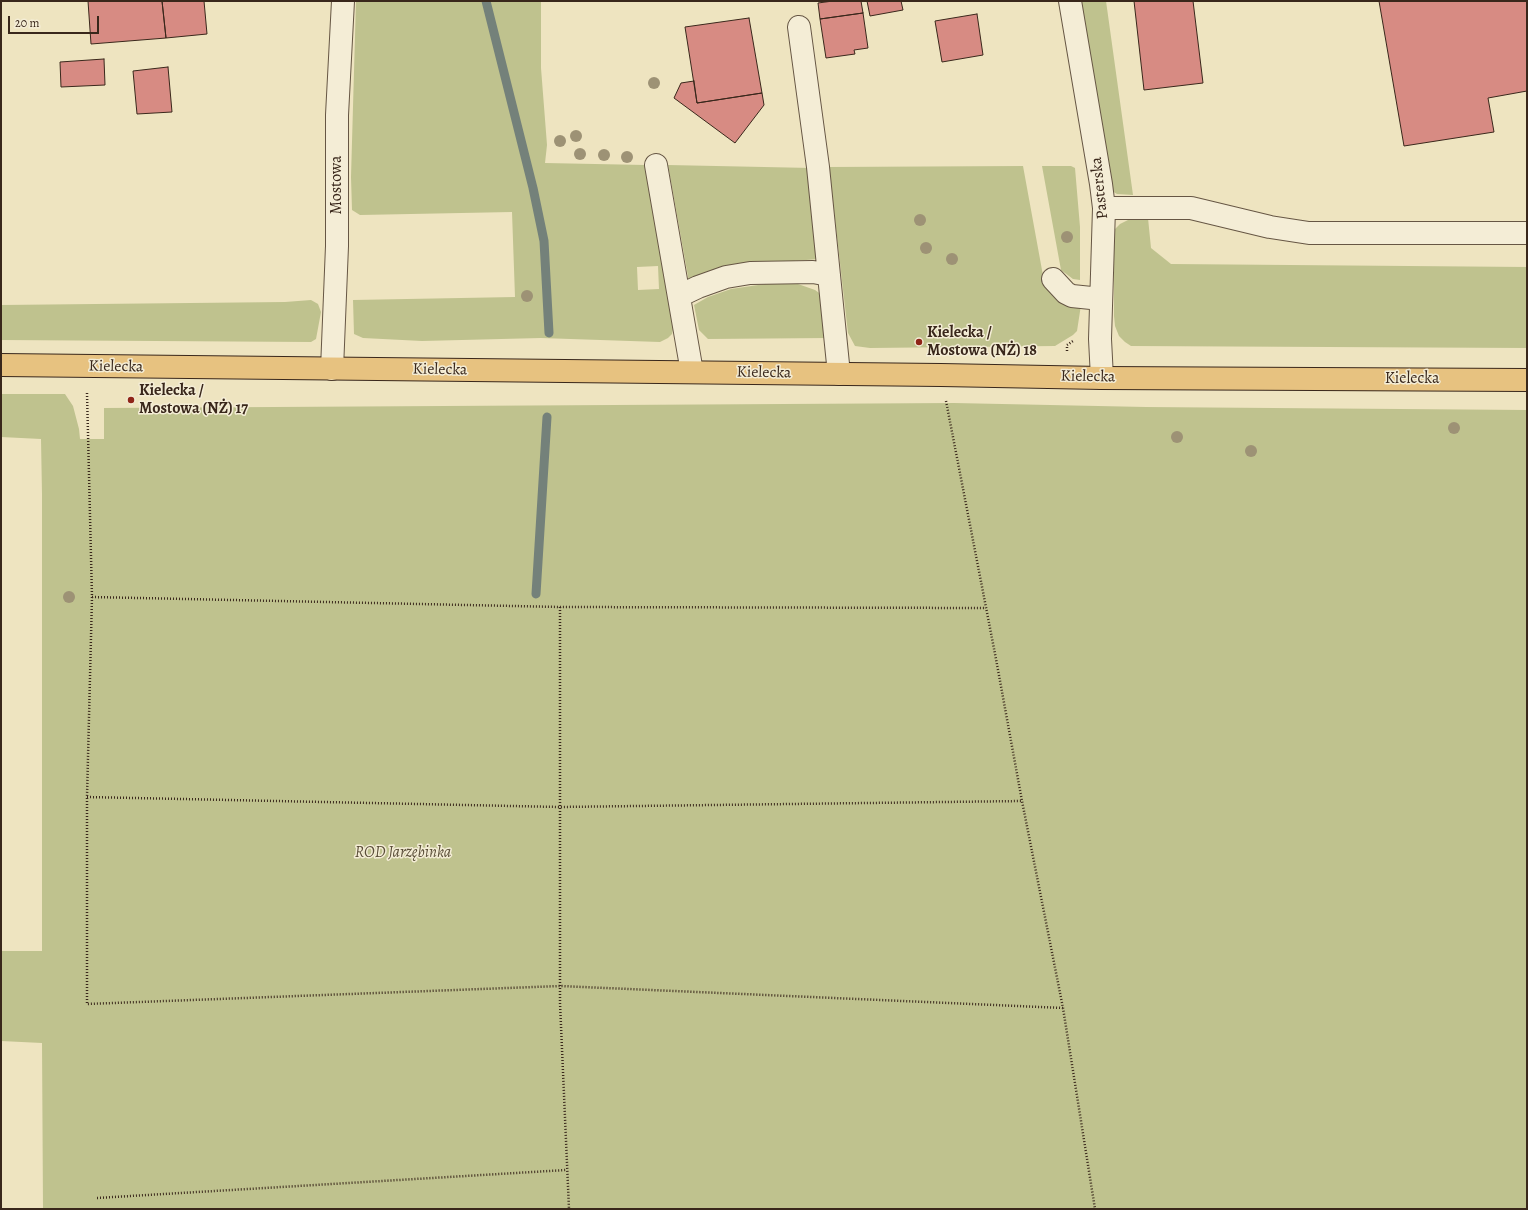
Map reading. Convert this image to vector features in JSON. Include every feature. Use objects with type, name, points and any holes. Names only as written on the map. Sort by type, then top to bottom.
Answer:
[{"type":"main road","name":"Kielecka","points":[[1,366],[692,372],[1102,378],[1527,380]]},
{"type":"street","name":"Mostowa","points":[[332,369],[337,246],[337,115],[343,1]]},
{"type":"street","name":"Pasterska","points":[[1070,1],[1104,208],[1100,339],[1102,378]]},
{"type":"street","points":[[799,27],[818,167],[839,374]]},
{"type":"street","points":[[656,165],[692,372]]},
{"type":"street","points":[[1104,208],[1191,208],[1270,227],[1309,233],[1527,233]]},
{"type":"street","points":[[679,296],[698,287],[726,277],[750,274],[813,272],[829,275]]},
{"type":"street","points":[[1053,279],[1066,293],[1072,296],[1101,299]]},
{"type":"path","points":[[86,366],[92,597],[87,797],[87,1004],[560,986],[1063,1008]]},
{"type":"path","points":[[941,375],[1063,1008],[1095,1209]]},
{"type":"path","points":[[92,597],[560,607],[986,608]]},
{"type":"path","points":[[560,607],[560,986],[566,1170],[569,1209]]},
{"type":"path","points":[[87,797],[560,807],[1022,801]]},
{"type":"path","points":[[97,1198],[566,1170]]},
{"type":"green space","points":[[356,1],[541,1],[541,68],[547,145],[545,163],[645,165],[674,325],[672,334],[660,342],[541,338],[422,341],[363,338],[354,334],[353,300],[515,297],[512,212],[360,215],[352,210],[351,177]],"holes":[[[658,266],[659,289],[638,290],[637,267]]]},
{"type":"green space","points":[[1080,1],[1106,1],[1133,195],[1117,194],[1112,191]]},
{"type":"green space","points":[[668,165],[812,168],[819,259],[742,265],[689,282]]},
{"type":"green space","points":[[1023,166],[1044,281],[1081,305],[1077,331],[1055,346],[870,348],[855,346],[848,333],[829,167]]},
{"type":"green space","points":[[1042,166],[1071,166],[1075,168],[1080,227],[1080,280],[1073,279],[1061,270]]},
{"type":"green space","points":[[1136,216],[1148,218],[1151,248],[1171,264],[1527,267],[1527,348],[1131,346],[1119,336],[1115,326],[1114,233],[1115,229],[1120,224]]},
{"type":"green space","points":[[765,284],[798,284],[815,290],[822,295],[828,338],[708,339],[699,330],[694,305],[708,297],[731,289]]},
{"type":"green space","points":[[311,300],[318,304],[321,312],[316,339],[311,342],[1,340],[1,305],[285,302]]},
{"type":"green space","name":"ROD Jarzębinka","points":[[1,394],[65,394],[73,406],[80,439],[104,439],[104,408],[954,403],[1146,407],[1527,410],[1527,1209],[43,1209],[42,1043],[1,1041],[1,951],[42,951],[41,439],[1,437]]},
{"type":"building","points":[[88,1],[162,1],[166,38],[91,44]]},
{"type":"building","points":[[162,1],[204,1],[207,34],[166,38]]},
{"type":"building","points":[[833,1],[861,1],[863,13],[820,19],[818,3]]},
{"type":"building","points":[[867,1],[901,1],[903,10],[870,16]]},
{"type":"building","points":[[1134,1],[1193,1],[1203,83],[1144,90]]},
{"type":"building","points":[[1379,1],[1527,1],[1527,91],[1488,98],[1494,132],[1404,146]]},
{"type":"building","points":[[863,13],[868,48],[854,50],[855,54],[826,58],[820,19]]},
{"type":"building","points":[[977,14],[983,55],[942,62],[935,21]]},
{"type":"building","points":[[749,18],[762,93],[697,103],[685,27]]},
{"type":"building","points":[[104,59],[105,85],[61,87],[60,62]]},
{"type":"building","points":[[168,67],[172,112],[137,114],[133,71]]},
{"type":"building","points":[[694,81],[697,103],[762,93],[764,105],[735,143],[674,98],[681,83]]},
{"type":"waterway","points":[[486,1],[533,188],[544,241],[549,333]]},
{"type":"waterway","points":[[536,594],[547,417]]},
{"type":"place","name":"Kielecka / Mostowa (NŻ) 18","points":[[919,342]]},
{"type":"place","name":"Kielecka / Mostowa (NŻ) 17","points":[[131,400]]}]
